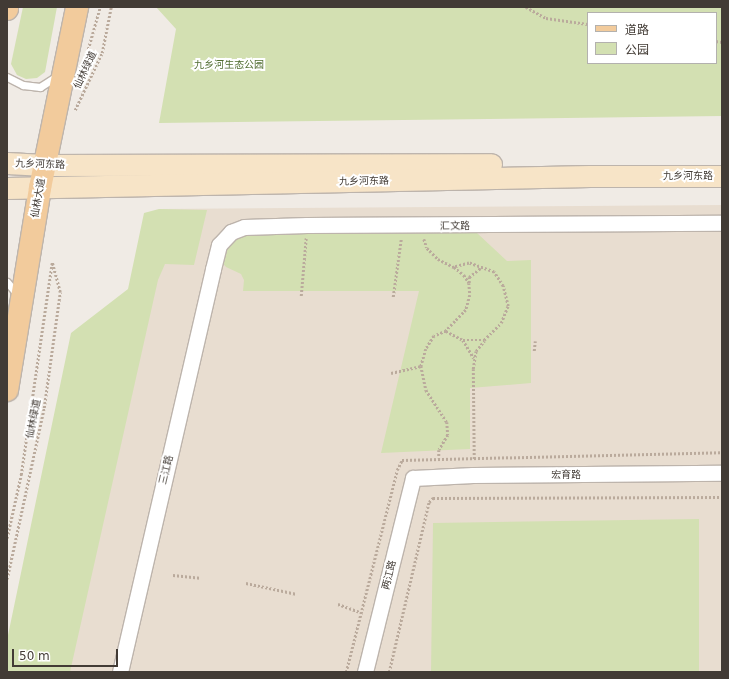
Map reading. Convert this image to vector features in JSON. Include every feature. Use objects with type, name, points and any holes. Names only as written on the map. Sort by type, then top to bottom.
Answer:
[{"type":"main road","name":"仙林大道","points":[[7,390],[20,303],[44,165],[77,7]]},
{"type":"main road","name":"九乡河东路","points":[[7,163],[44,165],[722,163]]},
{"type":"main road","name":"九乡河东路","points":[[7,188],[590,176],[722,176]]},
{"type":"street","name":"汇文路","points":[[213,269],[219,245],[231,232],[244,227],[421,227],[722,223]]},
{"type":"street","name":"三江路","points":[[120,672],[213,269]]},
{"type":"street","name":"宏育路","points":[[413,478],[474,475],[721,473]]},
{"type":"street","name":"两江路","points":[[365,672],[413,478]]},
{"type":"lane","points":[[7,77],[23,85],[40,87],[48,84],[64,68]]},
{"type":"lane","points":[[7,282],[16,291],[20,303]]},
{"type":"path","name":"仙林绿道","points":[[72,115],[102,53],[112,7]]},
{"type":"path","points":[[526,7],[546,18],[587,24]]},
{"type":"path","points":[[301,296],[307,226]]},
{"type":"path","points":[[393,297],[403,226]]},
{"type":"path","points":[[421,227],[427,248],[438,259],[454,267],[469,283]]},
{"type":"path","name":"仙林绿道","points":[[7,538],[21,475],[52,262],[60,292],[44,408],[7,579]]},
{"type":"path","points":[[454,267],[469,264],[482,266],[494,272],[503,286],[508,306],[501,323],[484,340],[476,351],[474,358],[474,475]]},
{"type":"path","points":[[439,458],[439,450],[448,435],[447,422],[426,390],[421,366],[426,349],[434,336],[446,331],[466,310],[470,295],[469,277],[482,266]]},
{"type":"path","points":[[446,331],[463,340],[470,348],[474,358]]},
{"type":"path","points":[[463,340],[484,340]]},
{"type":"path","points":[[534,351],[535,341]]},
{"type":"path","points":[[391,373],[421,366]]},
{"type":"path","points":[[346,672],[397,470],[402,460],[722,452]]},
{"type":"path","points":[[389,672],[429,502],[434,498],[722,496]]},
{"type":"path","points":[[173,575],[200,578]]},
{"type":"path","points":[[246,583],[297,594]]},
{"type":"path","points":[[338,604],[360,612]]},
{"type":"shaded area","points":[[722,205],[722,672],[57,672],[159,209]]},
{"type":"green space","points":[[23,7],[57,7],[45,72],[37,78],[26,79],[17,75],[11,64]]},
{"type":"green space","name":"九乡河生态公园","points":[[156,7],[722,7],[722,116],[159,123],[176,29]]},
{"type":"green space","points":[[159,209],[207,210],[194,265],[165,264],[158,280],[70,672],[7,672],[7,640],[71,333],[128,289],[144,213]]},
{"type":"green space","points":[[252,233],[477,233],[507,261],[531,260],[531,383],[470,388],[470,449],[381,453],[419,291],[243,291],[244,280],[241,274],[226,267],[222,262],[222,257],[238,235]]},
{"type":"green space","points":[[699,519],[699,672],[431,672],[433,523]]}]
